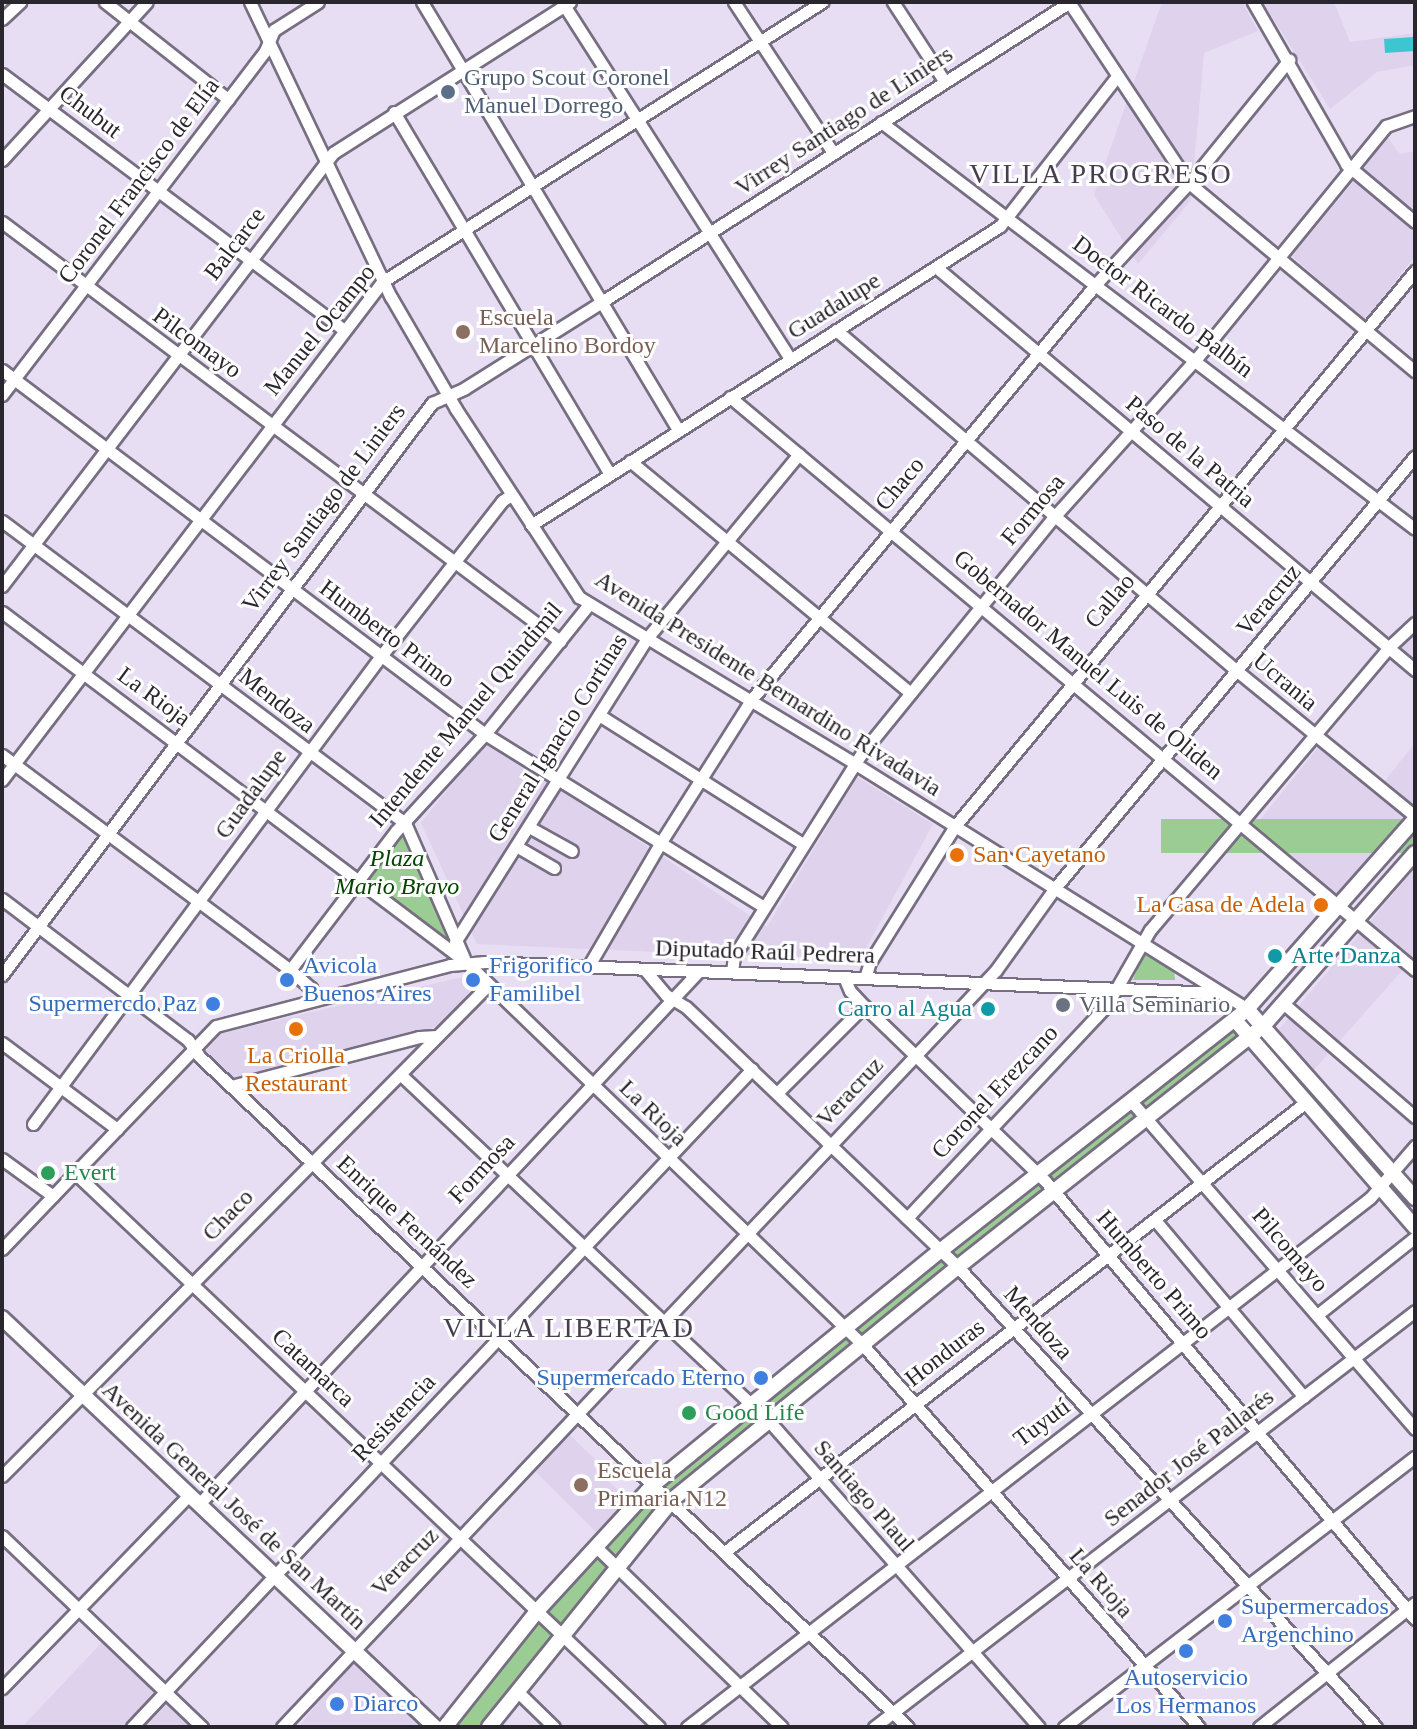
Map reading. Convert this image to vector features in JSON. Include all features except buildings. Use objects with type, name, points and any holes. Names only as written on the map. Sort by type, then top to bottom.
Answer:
[{"type":"main road","points":[[445,1727],[538,1610],[654,1484],[940,1251],[1235,1020],[1415,818]]},
{"type":"main road","points":[[489,1727],[672,1500],[958,1267],[1263,1026],[1415,853]]},
{"type":"main road","name":"Avenida Presidente Bernardino Rivadavia","points":[[1247,1009],[1415,1198]]},
{"type":"main road","name":"Avenida Presidente Bernardino Rivadavia","points":[[1235,1020],[1415,1227]]},
{"type":"main road","name":"Avenida General José de San Martín","points":[[2,1318],[435,1727]]},
{"type":"street","points":[[2,19],[20,2]]},
{"type":"street","points":[[105,2],[228,99]]},
{"type":"street","points":[[2,160],[147,2]]},
{"type":"street","name":"Avenida Presidente Bernardino Rivadavia","points":[[250,2],[382,282],[447,396],[575,591],[589,604],[854,763],[1142,942],[1220,995],[1247,1009]]},
{"type":"street","name":"Coronel Francisco de Elía","points":[[2,395],[87,288],[228,99],[269,42],[274,30],[318,2]]},
{"type":"street","points":[[422,2],[678,430]]},
{"type":"street","points":[[734,2],[833,153]]},
{"type":"street","name":"Manuel Ocampo","points":[[2,780],[382,282],[822,2]]},
{"type":"street","points":[[893,2],[945,82]]},
{"type":"street","points":[[1070,2],[1189,183],[1415,371]]},
{"type":"street","name":"Virrey Santiago de Liniers","points":[[2,975],[427,408],[600,303],[1070,2]]},
{"type":"street","points":[[1253,2],[1352,170],[1415,222]]},
{"type":"street","points":[[565,3],[790,359]]},
{"type":"street","name":"Balcarce","points":[[2,586],[326,159],[565,3]]},
{"type":"street","name":"Chaco","points":[[588,967],[700,777],[751,700],[817,616],[1096,284],[1189,183],[1289,60]]},
{"type":"street","name":"Chubut","points":[[2,74],[344,330]]},
{"type":"street","name":"Guadalupe","points":[[531,525],[937,268],[1009,217],[1117,76]]},
{"type":"street","points":[[394,112],[610,474]]},
{"type":"street","name":"Formosa","points":[[732,972],[734,956],[854,763],[1054,517],[1196,359],[1389,123],[1415,116]]},
{"type":"street","name":"Doctor Ricardo Balbín","points":[[881,122],[1196,359],[1415,529]]},
{"type":"street","name":"Pilcomayo","points":[[2,222],[452,563],[560,641]]},
{"type":"street","name":"Paso de la Patria","points":[[937,268],[1415,670]]},
{"type":"street","name":"Callao","points":[[865,978],[870,962],[955,826],[1072,681],[1415,271]]},
{"type":"street","name":"Ucrania","points":[[836,330],[964,442],[1415,818]]},
{"type":"street","name":"Humberto Primo","points":[[2,370],[485,734],[764,907]]},
{"type":"street","name":"Gobernador Manuel Luis de Oliden","points":[[730,397],[984,606],[1415,970]]},
{"type":"street","name":"General Ignacio Cortinas","points":[[455,942],[648,637],[799,454]]},
{"type":"street","name":"Veracruz","points":[[282,1727],[353,1648],[984,982],[1055,888],[1163,756],[1312,583],[1415,456]]},
{"type":"street","points":[[630,461],[910,693]]},
{"type":"street","name":"Guadalupe","points":[[33,1124],[381,656],[452,563],[511,495]]},
{"type":"street","name":"Mendoza","points":[[2,521],[405,823]]},
{"type":"street","name":"Intendente Manuel Quindimil","points":[[290,970],[358,878],[485,734],[589,604]]},
{"type":"street","name":"La Rioja","points":[[2,612],[466,962],[487,986],[862,1344],[1199,1727]]},
{"type":"street","name":"Coronel Erezcano","points":[[907,1218],[1107,1005],[1142,942],[1388,648],[1415,623]]},
{"type":"street","points":[[599,715],[803,844]]},
{"type":"street","points":[[2,755],[290,970],[311,988],[316,999]]},
{"type":"street","points":[[405,823],[466,962]]},
{"type":"street","points":[[529,827],[572,851]]},
{"type":"street","points":[[516,846],[554,868]]},
{"type":"street","name":"Enrique Fernández","points":[[2,899],[193,1047],[908,1727]]},
{"type":"street","name":"Diputado Raúl Pedrera","points":[[2,1249],[193,1047],[223,1022],[466,962],[984,982],[1220,995]]},
{"type":"street","name":"Mendoza","points":[[645,970],[958,1267],[1376,1727]]},
{"type":"street","name":"Formosa","points":[[2,1688],[304,1389],[698,972]]},
{"type":"street","name":"Humberto Primo","points":[[844,977],[850,991],[864,1006],[1038,1173],[1412,1611]]},
{"type":"street","name":"Chaco","points":[[2,1476],[487,986]]},
{"type":"street","name":"Avenida Presidente Bernardino Rivadavia","points":[[1220,995],[1235,1020]]},
{"type":"street","points":[[1284,1004],[1415,1117]]},
{"type":"street","points":[[777,1093],[864,1006]]},
{"type":"street","points":[[231,1086],[419,1037],[437,1036]]},
{"type":"street","points":[[2,1043],[117,1129]]},
{"type":"street","name":"Resistencia","points":[[132,1727],[752,1069]]},
{"type":"street","name":"Santiago Plaul","points":[[400,1074],[769,1421],[1039,1727]]},
{"type":"street","name":"Pilcomayo","points":[[1131,1101],[1415,1429]]},
{"type":"street","name":"Honduras","points":[[726,1551],[1306,1102]]},
{"type":"street","name":"Tuyutí","points":[[687,1727],[1278,1270],[1381,1187],[1415,1146]]},
{"type":"street","points":[[2,1159],[53,1196]]},
{"type":"street","name":"Catamarca","points":[[75,1173],[659,1727]]},
{"type":"street","points":[[1155,1220],[1304,1397]]},
{"type":"street","points":[[1317,1315],[1415,1237]]},
{"type":"street","name":"Senador José Pallarés","points":[[874,1727],[1415,1311]]},
{"type":"street","points":[[1064,1727],[1415,1457]]},
{"type":"street","points":[[2,1536],[202,1727]]},
{"type":"street","points":[[595,1546],[782,1727]]},
{"type":"street","points":[[1259,1727],[1412,1611]]},
{"type":"street","points":[[518,1692],[554,1727]]},
{"type":"shaded area","points":[[1162,2],[1242,2],[1258,31],[1204,53],[1191,200],[1138,264],[1094,195]]},
{"type":"shaded area","points":[[1263,2],[1334,2],[1350,42],[1415,33],[1415,65],[1377,72],[1330,109]]},
{"type":"shaded area","points":[[1384,132],[1400,154],[1415,151],[1415,216],[1359,170]]},
{"type":"shaded area","points":[[1354,181],[1415,233],[1415,256],[1365,320],[1292,256]]},
{"type":"shaded area","points":[[1415,632],[1415,668],[1390,650]]},
{"type":"shaded area","points":[[488,739],[767,927],[857,777],[933,824],[859,961],[477,944],[421,823]]},
{"type":"shaded area","points":[[1415,743],[1415,810],[1336,899],[1256,825],[1319,746],[1374,794]]},
{"type":"shaded area","points":[[1415,868],[1415,956],[1305,1080],[1270,1040]]},
{"type":"shaded area","points":[[484,972],[444,1025],[234,1080],[206,1051],[222,1033]]},
{"type":"shaded area","name":"Escuela Primaria N12","points":[[569,1434],[598,1462],[594,1467],[628,1500],[596,1532],[534,1470]]},
{"type":"shaded area","points":[[104,1640],[195,1727],[22,1727]]},
{"type":"shaded area","points":[[351,1660],[425,1727],[299,1727]]},
{"type":"green space","points":[[1161,819],[1415,819],[1415,853],[1161,853]]},
{"type":"green space","name":"Plaza Mario Bravo","points":[[405,823],[466,962],[358,878]]},
{"type":"green space","points":[[1144,952],[1174,969],[1175,980],[1133,980]]},
{"type":"green space","points":[[1235,1020],[1250,1037],[672,1500],[489,1727],[445,1727],[654,1484]]},
{"type":"green space","points":[[1262,1033],[1382,1174],[1379,1175],[1259,1041]]},
{"type":"water","points":[[1414,37],[1415,51],[1385,53],[1384,39]]},
{"type":"place","name":"Grupo Scout Coronel Manuel Dorrego","points":[[448,92]]},
{"type":"place","name":"Escuela Marcelino Bordoy","points":[[463,332]]},
{"type":"place","name":"San Cayetano","points":[[957,855]]},
{"type":"place","name":"La Casa de Adela","points":[[1321,905]]},
{"type":"place","name":"Arte Danza","points":[[1275,956]]},
{"type":"place","name":"Avicola Buenos Aires","points":[[287,980]]},
{"type":"place","name":"Frigorifico Familibel","points":[[473,980]]},
{"type":"place","name":"Supermercdo Paz","points":[[213,1004]]},
{"type":"place","name":"Villa Seminario","points":[[1063,1005]]},
{"type":"place","name":"Carro al Agua","points":[[988,1009]]},
{"type":"place","name":"La Criolla Restaurant","points":[[296,1029]]},
{"type":"place","name":"Evert","points":[[48,1173]]},
{"type":"place","name":"Supermercado Eterno","points":[[761,1378]]},
{"type":"place","name":"Good Life","points":[[689,1413]]},
{"type":"place","name":"Escuela Primaria N12","points":[[581,1485]]},
{"type":"place","name":"Supermercados Argenchino","points":[[1225,1621]]},
{"type":"place","name":"Autoservicio Los Hermanos","points":[[1186,1651]]},
{"type":"place","name":"Diarco","points":[[337,1704]]},
{"type":"district","name":"VILLA PROGRESO","points":[[1101,174]]},
{"type":"district","name":"VILLA LIBERTAD","points":[[569,1328]]}]
